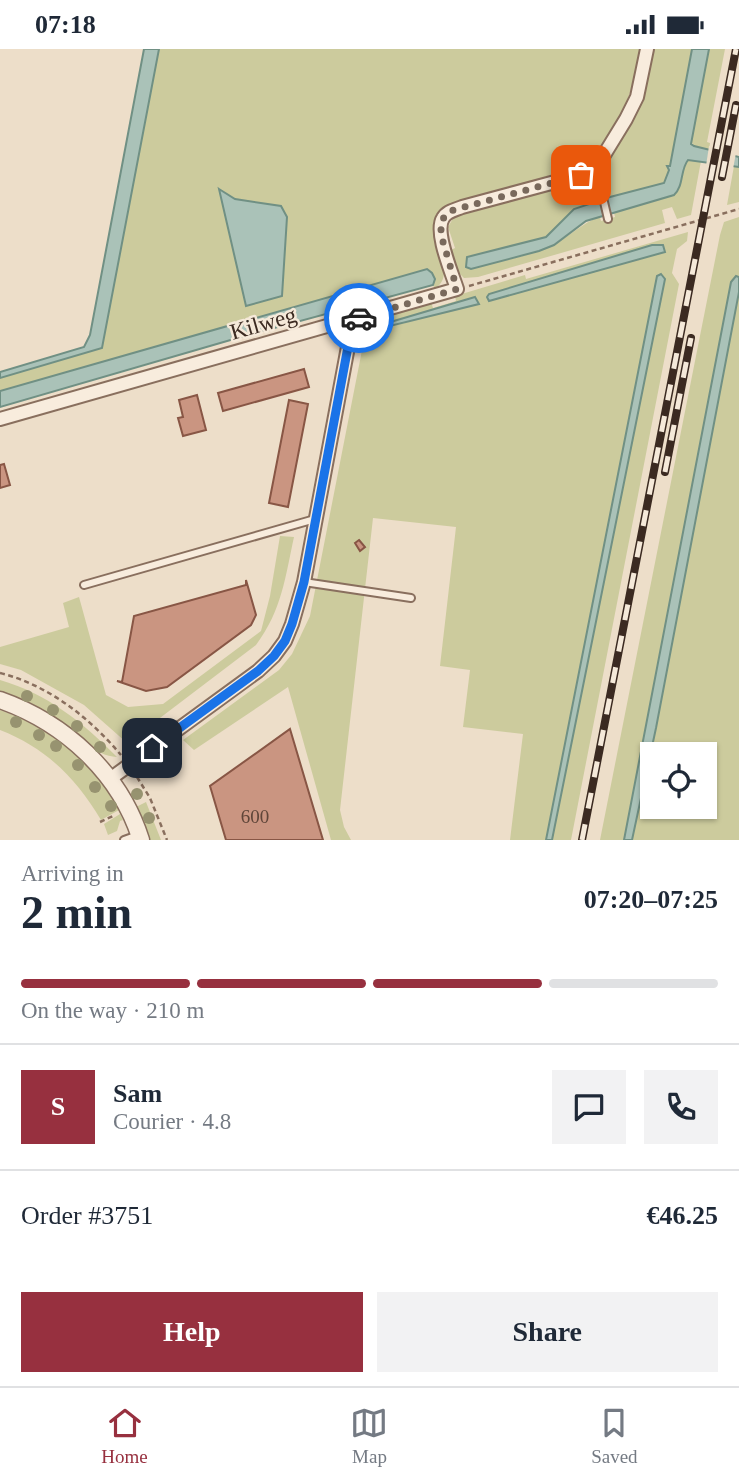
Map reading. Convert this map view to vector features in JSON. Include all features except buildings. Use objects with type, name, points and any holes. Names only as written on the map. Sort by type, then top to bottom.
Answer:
[{"type":"street","points":[[457,289],[441,235],[441,221],[445,215],[462,207],[581,175],[596,168],[637,97],[647,49]]},
{"type":"street","name":"Kilweg","points":[[0,419],[457,289]]},
{"type":"street","points":[[110,779],[258,671],[285,641],[304,582],[353,320]]},
{"type":"street","points":[[0,700],[42,718],[92,758],[121,796],[135,838]]},
{"type":"lane","points":[[596,168],[608,219]]},
{"type":"lane","points":[[84,585],[315,519]]},
{"type":"lane","points":[[304,582],[411,599]]},
{"type":"path","points":[[457,289],[739,209]]},
{"type":"green space","points":[[159,49],[641,49],[628,99],[615,128],[595,155],[582,167],[447,206],[437,213],[433,230],[444,276],[435,289],[435,279],[427,269],[0,391],[0,378],[102,348]],"holes":[[[220,190],[235,199],[281,296],[246,306]]]},
{"type":"green space","points":[[653,49],[692,49],[668,177],[662,185],[610,197],[605,171],[610,157],[644,100]]},
{"type":"green space","points":[[709,49],[725,49],[707,142],[710,143],[709,150],[694,146],[691,141]]},
{"type":"green space","points":[[688,160],[701,161],[691,215],[677,219],[672,207],[662,210],[665,223],[478,277],[464,278],[458,272],[451,250],[455,248],[448,227],[455,215],[592,179],[595,201],[574,209],[546,237],[467,257],[466,267],[471,269],[544,249],[600,217],[601,221],[615,217],[614,213],[674,195]]},
{"type":"green space","points":[[734,166],[739,167],[739,202],[727,205]]},
{"type":"green space","points":[[739,217],[739,277],[736,276],[731,282],[643,742],[640,742],[640,757],[624,840],[600,840],[720,235],[724,222]]},
{"type":"green space","points":[[688,232],[687,241],[677,249],[672,273],[679,284],[571,840],[510,840],[523,734],[463,727],[470,670],[440,666],[456,527],[373,518],[340,810],[351,840],[331,840],[288,687],[194,750],[183,740],[279,670],[292,654],[310,616],[364,340],[374,323],[401,310],[431,302],[433,308],[456,301],[455,296],[525,275],[526,279]]},
{"type":"green space","points":[[739,292],[739,840],[632,840],[640,803],[640,819],[717,819],[717,742],[653,742]]},
{"type":"green space","points":[[280,536],[294,537],[288,566],[272,619],[256,645],[127,743],[84,705],[21,670],[0,664],[0,647],[69,627],[63,603],[79,597],[106,695],[128,707],[163,704],[261,631]]},
{"type":"green space","points":[[0,680],[49,701],[91,732],[117,757],[96,750],[66,725],[25,702],[0,692]]},
{"type":"green space","points":[[0,710],[36,726],[69,749],[98,777],[119,810],[101,820],[70,778],[46,755],[0,730]]},
{"type":"green space","points":[[146,802],[161,840],[149,840],[136,807]]},
{"type":"green space","points":[[120,814],[123,820],[120,821],[117,831],[108,835],[104,824]]},
{"type":"shaded area","points":[[144,49],[159,49],[102,348],[0,378],[0,372],[84,347],[90,335]]},
{"type":"shaded area","points":[[692,49],[709,49],[691,144],[739,157],[739,167],[688,160],[674,195],[586,221],[554,245],[539,251],[471,269],[466,267],[467,257],[546,237],[574,209],[664,183],[669,170],[667,166],[670,166]]},
{"type":"shaded area","points":[[219,189],[235,199],[281,206],[287,217],[282,296],[246,306]]},
{"type":"shaded area","points":[[652,245],[663,245],[665,252],[489,301],[487,297],[489,294]]},
{"type":"shaded area","points":[[427,269],[435,279],[433,285],[0,407],[0,391]]},
{"type":"shaded area","points":[[661,274],[665,279],[552,840],[546,840],[657,276]]},
{"type":"shaded area","points":[[736,276],[739,277],[739,292],[656,728],[653,742],[643,742],[731,282]]},
{"type":"shaded area","points":[[475,297],[479,304],[390,326],[387,323]]},
{"type":"shaded area","points":[[640,757],[640,803],[632,840],[624,840]]},
{"type":"pier","points":[[709,146],[736,153],[733,169],[706,166]]},
{"type":"railway","points":[[582,840],[736,49]]},
{"type":"railway","points":[[722,177],[736,105]]},
{"type":"railway","points":[[665,472],[691,338]]},
{"type":"way so far","points":[[359,318],[457,289],[440,227],[441,221],[450,211],[581,175]]},
{"type":"route","points":[[152,748],[258,671],[285,641],[299,606],[353,320],[359,318]]}]
